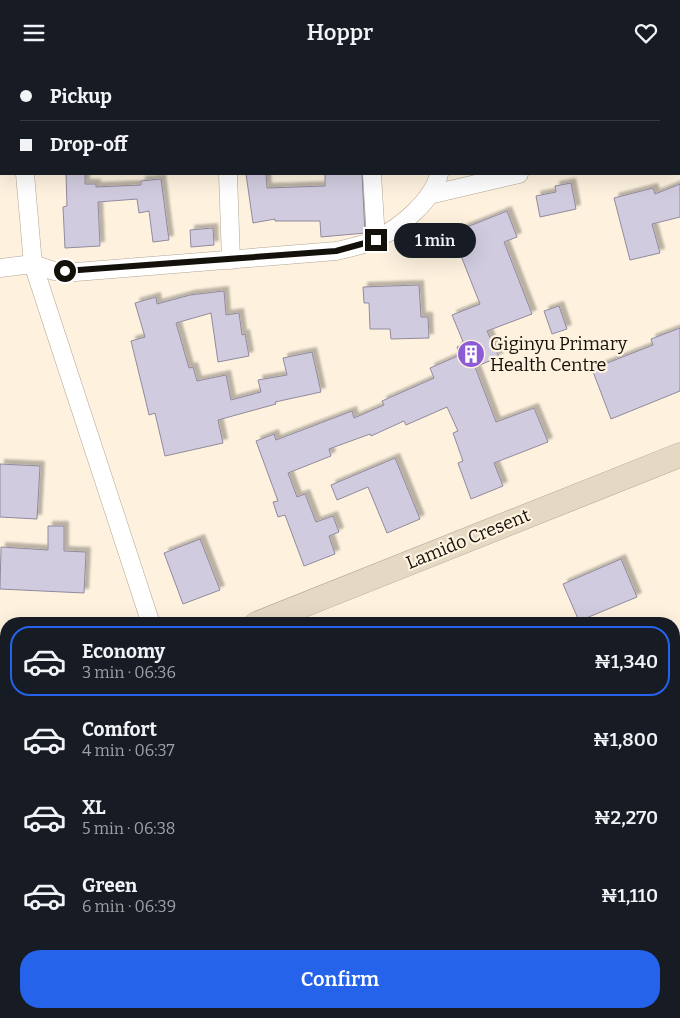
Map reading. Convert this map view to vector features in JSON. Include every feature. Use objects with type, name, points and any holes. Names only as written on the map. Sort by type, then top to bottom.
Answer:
[{"type":"street","points":[[25,175],[33,264],[149,617]]},
{"type":"street","points":[[228,175],[231,260]]},
{"type":"street","points":[[372,175],[376,240]]},
{"type":"street","points":[[0,268],[33,264],[54,271],[76,272],[336,251],[376,240],[406,220],[429,195],[439,175]]},
{"type":"street","points":[[429,195],[499,176]]},
{"type":"street","name":"Lamido Cresent","points":[[274,617],[680,455]]},
{"type":"building","points":[[66,175],[85,175],[85,184],[96,184],[96,187],[141,185],[141,181],[161,179],[169,240],[153,242],[149,211],[139,213],[137,199],[98,202],[100,246],[65,248],[63,207],[67,206]]},
{"type":"building","points":[[246,175],[266,175],[267,188],[325,186],[325,175],[362,175],[365,233],[321,237],[320,221],[275,221],[275,219],[253,223]]},
{"type":"building","points":[[571,183],[576,209],[540,217],[536,196],[556,192],[555,186]]},
{"type":"building","points":[[680,184],[680,217],[652,224],[660,253],[630,260],[614,198],[653,188],[655,194]]},
{"type":"building","points":[[507,211],[517,237],[504,242],[532,314],[487,331],[499,357],[475,367],[496,422],[534,408],[548,442],[494,463],[503,486],[471,499],[458,463],[463,461],[453,433],[458,431],[447,407],[406,425],[404,421],[371,436],[370,434],[329,449],[331,456],[288,473],[297,497],[305,494],[316,522],[333,516],[339,532],[329,536],[335,554],[304,566],[285,515],[278,517],[273,502],[278,501],[256,441],[274,434],[276,440],[352,411],[354,418],[384,405],[382,401],[434,378],[430,368],[460,355],[457,347],[464,344],[452,315],[480,304],[452,233]]},
{"type":"building","points":[[213,228],[214,245],[191,247],[190,230]]},
{"type":"building","points":[[419,285],[421,317],[428,317],[429,338],[391,339],[390,329],[370,329],[369,303],[364,303],[363,287]]},
{"type":"building","points":[[224,291],[226,315],[239,313],[242,335],[245,334],[249,356],[218,362],[211,313],[176,323],[189,368],[193,367],[197,381],[226,375],[231,400],[261,392],[258,380],[287,375],[283,358],[312,352],[321,392],[275,402],[276,404],[218,420],[223,443],[165,456],[155,413],[149,415],[131,341],[145,337],[135,303],[156,297],[157,304],[190,295]]},
{"type":"building","points":[[559,306],[567,329],[552,334],[544,311]]},
{"type":"building","points":[[680,328],[680,391],[611,419],[592,369],[653,345],[651,339]]},
{"type":"building","points":[[395,458],[420,519],[387,533],[368,487],[337,500],[331,485]]},
{"type":"building","points":[[0,464],[40,466],[37,519],[0,517]]},
{"type":"building","points":[[48,526],[64,526],[64,551],[86,552],[84,593],[0,589],[1,547],[48,550]]},
{"type":"building","points":[[200,539],[220,590],[183,604],[164,553]]},
{"type":"building","points":[[621,559],[637,597],[589,617],[577,617],[563,584]]},
{"type":"place","name":"Giginyu Primary Health Centre","points":[[471,354]]},
{"type":"route","points":[[65,271],[76,272],[336,251],[376,240]]}]
